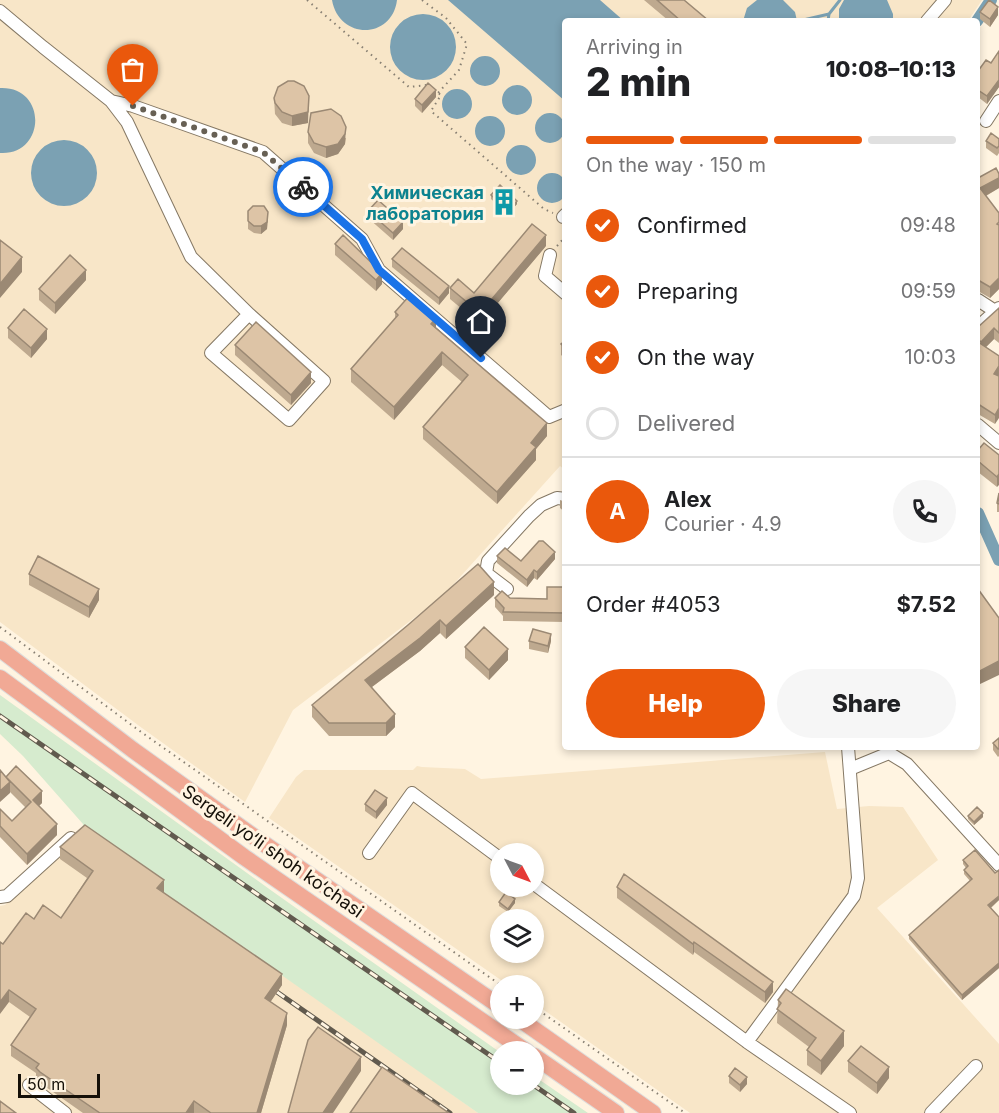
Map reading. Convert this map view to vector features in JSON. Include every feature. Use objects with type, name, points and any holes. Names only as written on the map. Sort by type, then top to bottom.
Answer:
[{"type":"main road","name":"Sergeli yo‘li shoh ko‘chasi","points":[[0,648],[133,750],[257,839],[490,999]]},
{"type":"main road","name":"Sergeli yo‘li shoh ko‘chasi","points":[[0,678],[244,857],[511,1041]]},
{"type":"main road","points":[[534,1029],[653,1113]]},
{"type":"main road","points":[[544,1063],[616,1113]]},
{"type":"street","points":[[930,18],[945,0]]},
{"type":"street","points":[[0,10],[42,47],[111,101],[127,122],[191,257],[249,314],[324,381],[289,420],[211,353],[249,314]]},
{"type":"street","points":[[111,101],[133,106],[263,152],[362,239],[379,270],[549,417],[562,412]]},
{"type":"street","points":[[986,121],[999,101]]},
{"type":"street","points":[[550,255],[545,276],[562,291]]},
{"type":"street","points":[[980,301],[997,310],[980,325]]},
{"type":"street","points":[[980,427],[999,443]]},
{"type":"street","points":[[507,589],[486,573],[488,561],[541,505],[557,498],[562,499]]},
{"type":"street","points":[[747,1042],[854,896],[858,878],[848,750]]},
{"type":"street","points":[[850,768],[889,753],[899,758],[908,764],[999,865]]},
{"type":"street","points":[[369,853],[412,793],[490,851]]},
{"type":"street","points":[[0,897],[7,896],[79,831]]},
{"type":"street","points":[[544,891],[747,1042],[850,1113]]},
{"type":"street","points":[[931,1113],[976,1066]]},
{"type":"street","points":[[29,1085],[65,1113]]},
{"type":"path","points":[[307,0],[409,87],[428,85],[441,95],[431,111],[544,209],[562,215]]},
{"type":"path","points":[[422,0],[446,18],[467,44],[459,70],[438,93]]},
{"type":"path","points":[[0,627],[150,739],[490,978]]},
{"type":"path","points":[[544,1014],[685,1113]]},
{"type":"shaded area","points":[[0,0],[982,0],[970,18],[562,18],[562,468],[560,466],[443,596],[293,710],[245,802],[0,622]]},
{"type":"shaded area","points":[[825,752],[837,809],[869,806],[903,807],[938,860],[877,908],[999,1044],[999,1113],[690,1113],[544,1010],[544,975],[494,975],[269,818],[296,777],[304,770],[413,770],[417,766],[465,769],[481,779]]},
{"type":"shaded area","points":[[82,835],[478,1113],[0,1113],[0,906],[5,905]]},
{"type":"green space","points":[[0,695],[490,1045],[490,1095],[544,1095],[544,1083],[588,1113],[478,1113],[82,835],[83,824],[23,756],[0,734]]},
{"type":"water","points":[[332,0],[397,0],[393,13],[386,22],[376,28],[365,30],[354,28],[344,22],[337,13]]},
{"type":"water","points":[[448,0],[600,0],[621,18],[562,18],[562,98]]},
{"type":"water","points":[[757,0],[783,0],[795,12],[796,18],[744,18],[747,8]]},
{"type":"water","points":[[844,0],[887,0],[893,18],[839,18],[839,9]]},
{"type":"water","points":[[423,14],[436,17],[446,24],[453,34],[456,47],[453,60],[446,70],[436,77],[423,80],[410,77],[400,70],[393,60],[390,47],[393,34],[400,24],[410,17]]},
{"type":"water","points":[[485,56],[496,60],[500,71],[496,82],[485,86],[474,82],[470,71],[474,60]]},
{"type":"water","points":[[517,85],[528,89],[532,100],[528,111],[517,115],[506,111],[502,100],[506,89]]},
{"type":"water","points":[[0,88],[16,90],[27,98],[33,108],[35,121],[33,133],[26,144],[15,151],[0,153]]},
{"type":"water","points":[[457,89],[468,93],[472,104],[468,115],[457,119],[446,115],[442,104],[446,93]]},
{"type":"water","points":[[550,113],[561,117],[561,139],[550,143],[539,139],[535,128],[539,117]]},
{"type":"water","points":[[490,116],[501,120],[505,131],[501,142],[490,146],[479,142],[475,131],[479,120]]},
{"type":"water","points":[[64,140],[77,143],[87,150],[94,160],[97,173],[94,186],[87,196],[77,203],[64,206],[51,203],[41,196],[34,186],[31,173],[34,160],[41,150],[51,143]]},
{"type":"water","points":[[521,145],[532,149],[536,160],[532,171],[521,175],[510,171],[506,160],[510,149]]},
{"type":"water","points":[[546,174],[558,174],[562,178],[562,198],[558,202],[546,202],[538,194],[538,182]]},
{"type":"building","points":[[657,0],[684,0],[705,18],[678,18]]},
{"type":"building","points":[[989,0],[998,7],[990,19],[980,12]]},
{"type":"building","points":[[999,51],[999,80],[987,96],[980,91],[980,68],[986,60],[991,63]]},
{"type":"building","points":[[288,81],[304,86],[309,96],[308,112],[292,116],[282,112],[275,103],[274,98],[278,87]]},
{"type":"building","points":[[428,83],[436,90],[422,105],[415,99]]},
{"type":"building","points":[[331,109],[341,116],[346,127],[345,134],[338,144],[326,147],[314,143],[308,132],[311,113]]},
{"type":"building","points":[[991,133],[999,139],[997,148],[986,141]]},
{"type":"building","points":[[996,168],[999,174],[999,178],[980,188],[980,177]]},
{"type":"building","name":"Химическая лаборатория","points":[[500,185],[517,201],[508,211],[491,195]]},
{"type":"building","points":[[980,188],[999,213],[997,224],[999,225],[999,278],[990,287],[980,281]]},
{"type":"building","points":[[378,200],[403,222],[393,233],[368,211]]},
{"type":"building","points":[[253,206],[264,206],[268,212],[267,222],[261,226],[254,226],[248,221],[248,211]]},
{"type":"building","points":[[532,224],[546,235],[480,313],[450,288],[458,279],[474,293]]},
{"type":"building","points":[[343,235],[382,273],[376,280],[335,244]]},
{"type":"building","points":[[0,240],[22,257],[0,284]]},
{"type":"building","points":[[402,248],[449,286],[439,298],[392,259]]},
{"type":"building","points":[[70,255],[86,270],[55,303],[39,289]]},
{"type":"building","points":[[410,295],[436,318],[431,324],[547,423],[531,443],[536,447],[497,492],[423,427],[468,375],[442,352],[394,407],[351,369],[398,315],[395,312]]},
{"type":"building","points":[[999,308],[999,333],[994,328],[981,342],[980,325]]},
{"type":"building","points":[[24,309],[47,329],[31,348],[8,328]]},
{"type":"building","points":[[256,322],[311,372],[291,395],[235,345]]},
{"type":"building","points":[[980,343],[999,356],[999,366],[994,374],[999,376],[999,408],[995,415],[980,405]]},
{"type":"building","points":[[984,443],[999,455],[997,477],[980,463],[980,448]]},
{"type":"building","points":[[539,541],[543,541],[555,552],[537,572],[534,570],[527,580],[497,556],[505,548],[521,561]]},
{"type":"building","points":[[38,556],[99,589],[89,607],[29,574]]},
{"type":"building","points":[[478,564],[494,582],[446,626],[440,620],[365,680],[395,714],[386,723],[329,723],[312,705]]},
{"type":"building","points":[[547,587],[562,587],[562,613],[503,612],[504,608],[495,598],[502,591],[510,598],[547,599]]},
{"type":"building","points":[[980,592],[999,618],[999,661],[980,671]]},
{"type":"building","points":[[484,627],[508,649],[489,670],[465,647]]},
{"type":"building","points":[[533,629],[551,634],[548,646],[529,641]]},
{"type":"building","points":[[999,738],[999,749],[998,749],[993,743]]},
{"type":"building","points":[[16,766],[42,791],[33,800],[57,824],[27,854],[0,826],[0,809],[12,821],[31,802],[6,777]]},
{"type":"building","points":[[0,770],[10,782],[0,791]]},
{"type":"building","points":[[375,790],[387,798],[376,812],[365,804]]},
{"type":"building","points":[[977,807],[983,813],[974,822],[968,816]]},
{"type":"building","points":[[85,825],[164,880],[157,888],[282,974],[265,998],[287,1013],[257,1113],[211,1113],[194,1101],[186,1113],[100,1113],[40,1072],[36,1068],[39,1064],[11,1045],[36,1009],[9,990],[0,1002],[0,942],[3,944],[26,913],[34,919],[43,905],[61,918],[93,871],[60,847]]},
{"type":"building","points":[[975,850],[995,873],[999,870],[999,896],[988,905],[999,917],[999,963],[962,995],[909,935],[972,879],[964,870],[968,866],[963,860]]},
{"type":"building","points":[[624,874],[773,982],[765,992],[694,942],[693,944],[617,887]]},
{"type":"building","points":[[502,897],[515,899],[508,909],[499,902]]},
{"type":"building","points":[[786,989],[844,1031],[821,1061],[807,1050],[816,1038],[777,1009],[781,1003],[778,1000]]},
{"type":"building","points":[[318,1027],[361,1057],[323,1113],[288,1113],[308,1040]]},
{"type":"building","points":[[861,1046],[889,1067],[877,1083],[848,1061]]},
{"type":"building","points":[[382,1067],[449,1113],[350,1113]]},
{"type":"building","points":[[735,1068],[747,1077],[740,1085],[729,1076]]},
{"type":"building","points":[[0,1101],[16,1113],[0,1113]]},
{"type":"waterway","points":[[828,18],[840,0]]},
{"type":"waterway","points":[[979,18],[991,0]]},
{"type":"waterway","points":[[812,18],[829,14]]},
{"type":"waterway","points":[[980,517],[999,560]]},
{"type":"railway","points":[[0,716],[490,1055]]},
{"type":"railway","points":[[277,992],[450,1113]]},
{"type":"railway","points":[[544,1092],[574,1113]]},
{"type":"way so far","points":[[133,106],[263,152],[303,187]]},
{"type":"place","name":"Химическая лаборатория","points":[[504,202]]},
{"type":"route","points":[[303,187],[362,239],[379,270],[481,358]]}]
